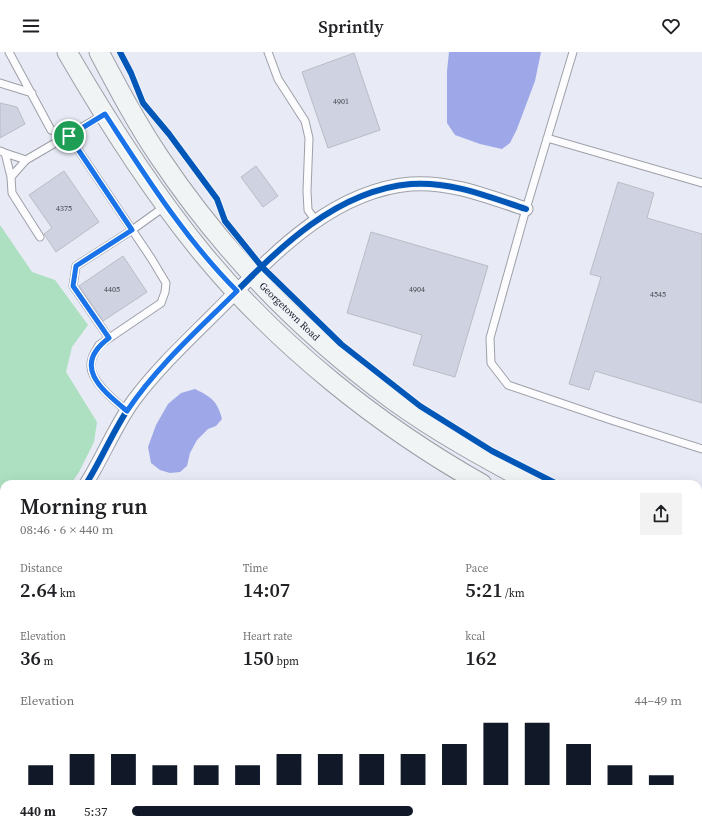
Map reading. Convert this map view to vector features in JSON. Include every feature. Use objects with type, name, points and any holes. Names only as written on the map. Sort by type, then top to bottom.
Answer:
[{"type":"main road","points":[[67,52],[105,114],[166,205],[203,254],[237,291],[293,347],[343,389],[417,444],[476,480]]},
{"type":"main road","name":"Georgetown Road","points":[[99,52],[119,90],[160,157],[214,231],[253,276],[343,362],[394,401],[480,456],[525,480]]},
{"type":"street","points":[[88,480],[127,411],[142,390],[179,349],[237,291],[282,248],[316,221],[341,206],[371,192],[410,184],[432,184],[454,187],[526,209]]},
{"type":"lane","points":[[9,52],[32,92],[51,130],[69,136],[166,283],[165,292],[161,303],[99,345],[93,354],[90,366],[96,380],[110,397],[127,411]]},
{"type":"lane","points":[[268,52],[278,79],[305,121],[309,138],[307,191],[308,210],[316,221]]},
{"type":"lane","points":[[572,52],[490,338],[491,363],[508,385],[702,449]]},
{"type":"lane","points":[[0,83],[32,92]]},
{"type":"lane","points":[[11,177],[26,160],[105,114]]},
{"type":"lane","points":[[547,138],[702,183]]},
{"type":"lane","points":[[2,152],[26,160]]},
{"type":"lane","points":[[2,152],[11,177],[12,193],[40,237]]},
{"type":"lane","points":[[109,338],[73,286],[76,266],[132,230],[166,205]]},
{"type":"green space","points":[[0,225],[32,272],[55,280],[88,325],[72,347],[66,372],[97,422],[94,442],[74,480],[0,480]]},
{"type":"water","points":[[449,52],[541,52],[535,81],[517,129],[510,143],[502,149],[480,144],[455,135],[447,123],[447,71]]},
{"type":"water","points":[[195,389],[213,400],[218,407],[222,419],[216,426],[208,429],[197,440],[190,453],[187,466],[180,472],[170,473],[160,470],[151,463],[148,447],[156,425],[168,404],[181,393]]},
{"type":"building","points":[[354,53],[380,130],[328,148],[302,72]]},
{"type":"building","points":[[0,103],[17,107],[25,124],[0,138]]},
{"type":"building","points":[[256,166],[278,196],[263,207],[241,177]]},
{"type":"building","points":[[64,171],[99,222],[56,252],[44,234],[52,228],[29,195]]},
{"type":"building","points":[[618,182],[654,193],[647,218],[702,234],[702,403],[595,371],[589,390],[569,384],[601,277],[590,274]]},
{"type":"building","points":[[371,232],[488,266],[455,377],[413,365],[422,335],[347,313]]},
{"type":"building","points":[[123,256],[147,292],[103,321],[79,286]]},
{"type":"cycle path","points":[[120,52],[131,73],[143,103],[169,134],[217,199],[225,221],[262,267],[341,344],[420,406],[492,451],[549,480]]},
{"type":"cycle path","points":[[88,480],[127,410],[152,377],[256,271],[302,231],[327,214],[353,200],[381,189],[411,184],[455,187],[526,209]]},
{"type":"route","points":[[105,114],[166,205],[203,254],[237,291],[179,349],[142,390],[127,411],[110,397],[96,380],[90,366],[93,354],[99,345],[109,338],[73,286],[76,266],[132,230],[69,136],[105,114]]}]
